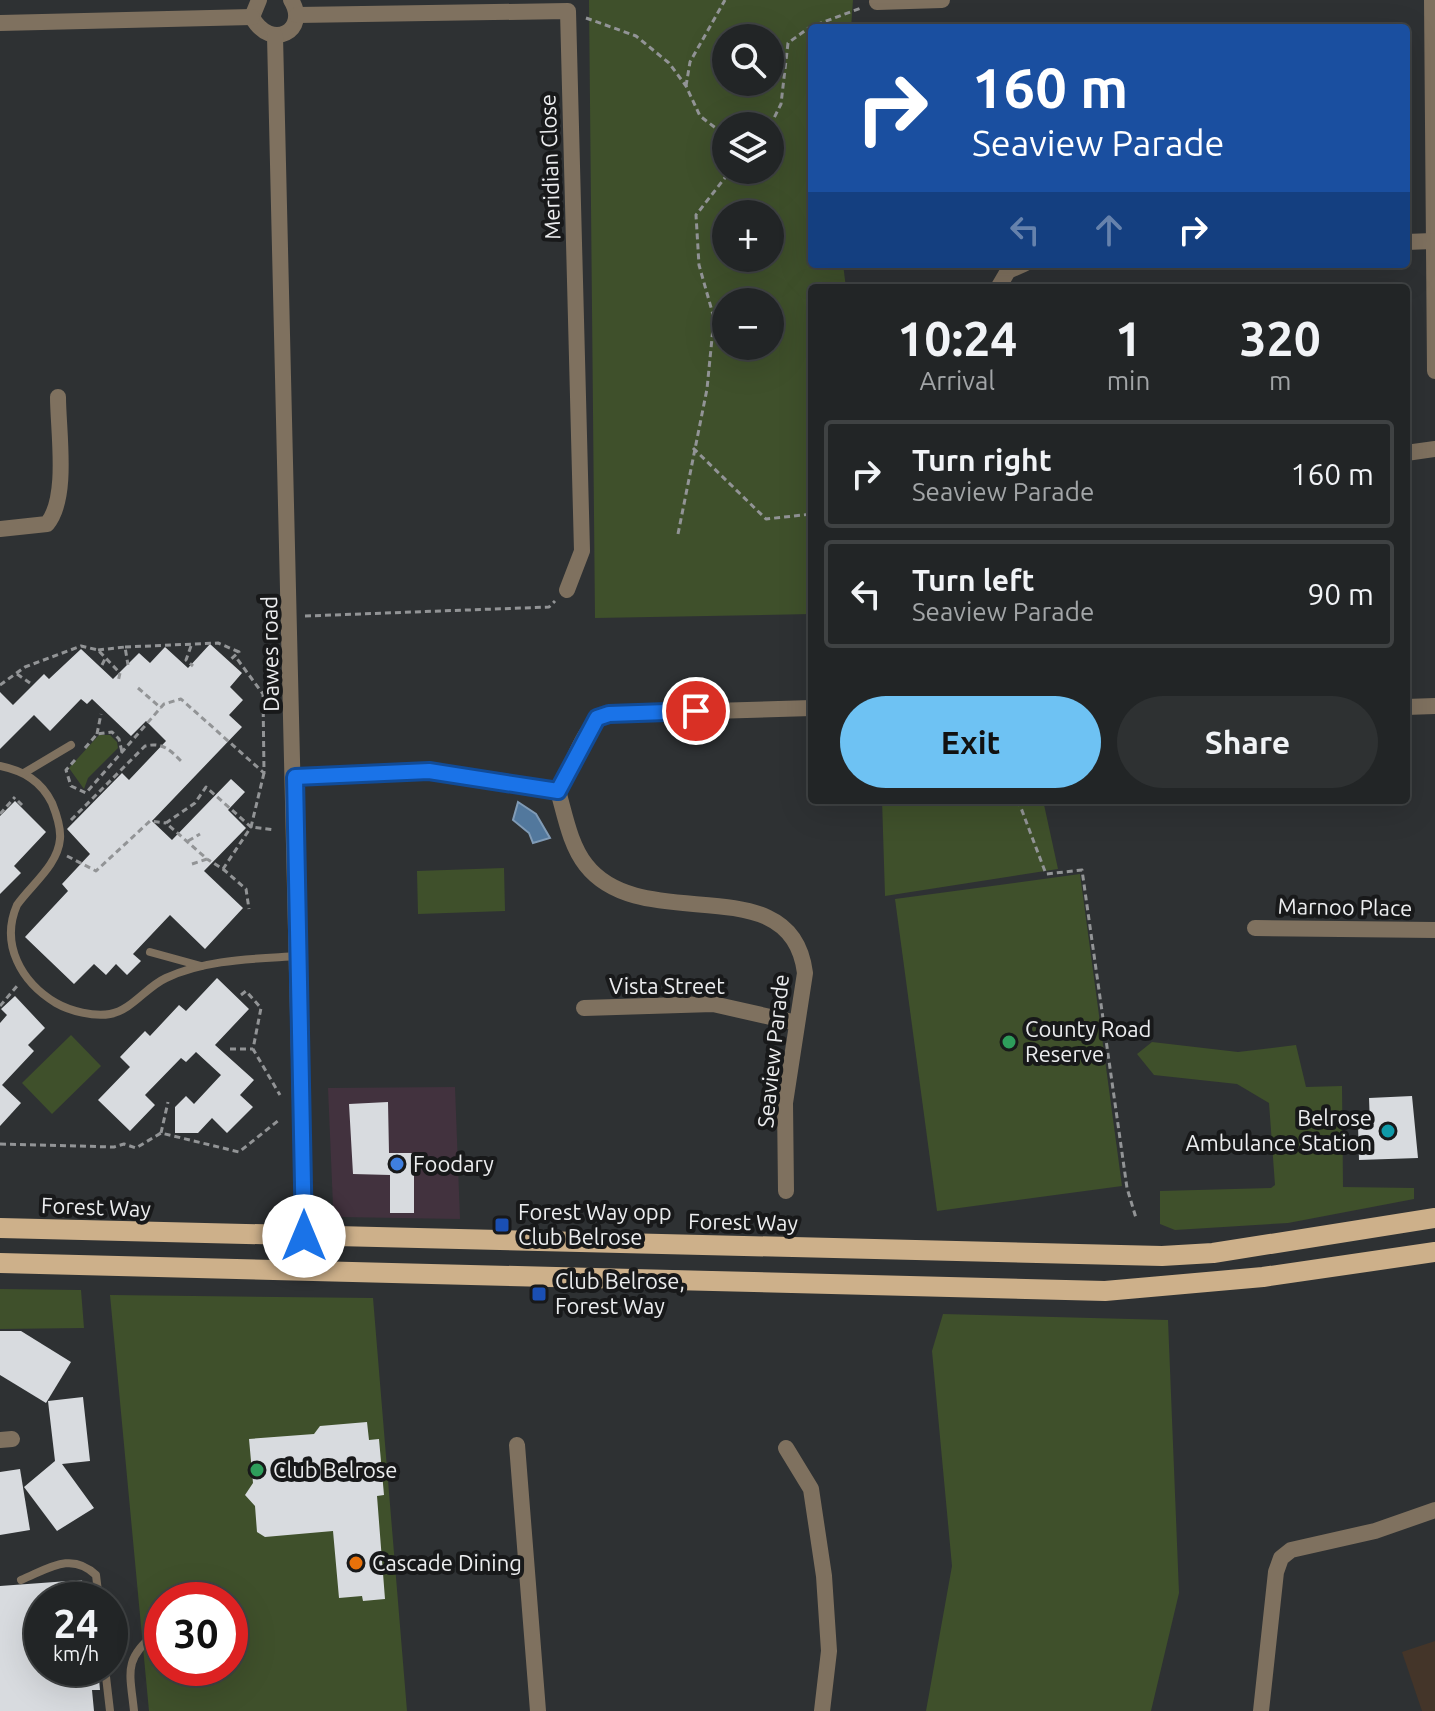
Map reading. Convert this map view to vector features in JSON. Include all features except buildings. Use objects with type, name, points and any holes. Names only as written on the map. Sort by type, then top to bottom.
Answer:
[{"type":"main road","name":"Forest Way","points":[[0,1228],[1162,1256],[1228,1251],[1435,1218]]},
{"type":"main road","points":[[0,1263],[1105,1291],[1263,1277],[1435,1252]]},
{"type":"street","points":[[252,17],[259,0]]},
{"type":"street","points":[[877,2],[942,0]]},
{"type":"street","points":[[1432,0],[1435,371]]},
{"type":"street","points":[[252,17],[259,29],[275,36],[288,32],[294,8],[568,11]]},
{"type":"street","name":"Meridian Close","points":[[567,590],[582,551],[568,11]]},
{"type":"street","points":[[0,23],[252,17]]},
{"type":"street","name":"Dawes road","points":[[275,36],[295,777],[304,1271]]},
{"type":"street","points":[[1410,242],[1433,241]]},
{"type":"street","points":[[1000,284],[1008,271],[1015,268]]},
{"type":"street","points":[[0,529],[47,524],[56,513],[60,495],[58,397]]},
{"type":"street","points":[[1410,452],[1435,449]]},
{"type":"street","points":[[1410,707],[1435,706]]},
{"type":"street","points":[[295,777],[429,771],[558,791],[588,730],[597,718],[609,714],[808,708]]},
{"type":"street","name":"Seaview Parade","points":[[558,791],[572,839],[585,864],[622,894],[643,900],[733,907],[762,914],[782,927],[803,956],[804,996],[785,1103],[786,1191]]},
{"type":"street","name":"Marnoo Place","points":[[1255,928],[1435,930]]},
{"type":"street","name":"Vista Street","points":[[584,1008],[713,1004],[797,1023]]},
{"type":"street","points":[[517,1445],[538,1711]]},
{"type":"street","points":[[786,1448],[811,1489],[824,1576],[829,1651],[822,1711]]},
{"type":"street","points":[[1261,1711],[1276,1572],[1281,1558],[1291,1550],[1375,1531],[1435,1510]]},
{"type":"lane","points":[[24,773],[71,745]]},
{"type":"lane","points":[[0,766],[24,773],[45,789],[56,813],[60,840],[52,861],[15,907],[6,926],[6,949],[25,977],[58,1004],[86,1013],[108,1015],[122,1010],[164,978],[202,966],[299,956]]},
{"type":"lane","points":[[150,952],[202,966]]},
{"type":"lane","points":[[21,1580],[58,1563],[76,1564],[96,1575],[97,1582]]},
{"type":"lane","points":[[134,1711],[129,1662],[144,1643]]},
{"type":"lane","points":[[107,1686],[110,1711]]},
{"type":"path","points":[[686,86],[690,62],[725,0]]},
{"type":"path","points":[[818,24],[877,2]]},
{"type":"path","points":[[568,11],[636,36],[669,63],[686,86],[700,116],[712,125]]},
{"type":"path","points":[[777,112],[781,104],[788,43],[808,28]]},
{"type":"path","points":[[678,534],[707,389],[714,318],[699,265],[696,215],[720,184]]},
{"type":"path","points":[[693,448],[766,519],[808,514]]},
{"type":"path","points":[[291,616],[549,607],[567,590]]},
{"type":"path","points":[[0,685],[17,674],[81,646],[98,650],[218,643],[239,652],[229,661]]},
{"type":"path","points":[[191,646],[186,660],[193,666]]},
{"type":"path","points":[[125,647],[128,665]]},
{"type":"path","points":[[98,650],[120,673],[118,682]]},
{"type":"path","points":[[63,655],[67,659]]},
{"type":"path","points":[[223,869],[251,827],[264,773],[263,694],[235,656]]},
{"type":"path","points":[[102,665],[106,657]]},
{"type":"path","points":[[17,674],[30,683]]},
{"type":"path","points":[[138,688],[161,708]]},
{"type":"path","points":[[101,714],[97,734],[66,770],[71,786],[86,793],[161,708],[181,699],[264,773]]},
{"type":"path","points":[[97,734],[112,732],[119,739],[122,752]]},
{"type":"path","points":[[66,825],[145,746],[157,743],[168,748],[182,762]]},
{"type":"path","points":[[166,823],[195,803],[206,787],[251,827],[278,830]]},
{"type":"path","points":[[0,814],[18,801]]},
{"type":"path","points":[[1020,804],[1046,874],[1082,870],[1127,1188],[1136,1218]]},
{"type":"path","points":[[65,856],[73,856],[96,871],[150,821],[166,823],[246,889],[249,909]]},
{"type":"path","points":[[188,841],[200,834]]},
{"type":"path","points":[[192,864],[207,859]]},
{"type":"path","points":[[0,1006],[25,977]]},
{"type":"path","points":[[241,995],[246,991],[261,1008],[253,1049],[280,1095]]},
{"type":"path","points":[[230,1049],[253,1049]]},
{"type":"path","points":[[161,1133],[168,1102]]},
{"type":"path","points":[[0,1144],[124,1144],[136,1148],[161,1133],[239,1152],[279,1120]]},
{"type":"shaded area","points":[[455,1087],[460,1219],[340,1217],[333,1206],[328,1088]]},
{"type":"shaded area","points":[[1435,1641],[1435,1711],[1422,1711],[1402,1652]]},
{"type":"green space","points":[[589,0],[853,0],[851,24],[808,24],[808,268],[844,268],[846,284],[808,284],[808,614],[595,618]]},
{"type":"green space","points":[[99,735],[110,735],[118,748],[88,778],[84,789],[69,768]]},
{"type":"green space","points":[[882,804],[1044,804],[1058,869],[885,896]]},
{"type":"green space","points":[[504,868],[505,911],[418,914],[417,871]]},
{"type":"green space","name":"County Road Reserve","points":[[1080,874],[1122,1186],[937,1211],[895,899]]},
{"type":"green space","points":[[71,1035],[101,1066],[52,1114],[22,1083]]},
{"type":"green space","points":[[1152,1042],[1238,1052],[1296,1045],[1306,1087],[1342,1086],[1343,1187],[1414,1188],[1414,1199],[1288,1223],[1175,1230],[1160,1224],[1160,1191],[1271,1188],[1275,1185],[1269,1103],[1237,1084],[1154,1075],[1137,1054]]},
{"type":"green space","points":[[0,1289],[81,1290],[84,1328],[0,1329]]},
{"type":"green space","name":"Club Belrose","points":[[110,1295],[373,1298],[407,1711],[149,1711],[147,1686],[248,1686],[248,1582],[144,1582],[144,1658]]},
{"type":"green space","points":[[943,1314],[1168,1320],[1179,1593],[1151,1711],[926,1711],[952,1566],[932,1351]]},
{"type":"water","points":[[518,802],[536,814],[550,838],[533,843],[529,833],[513,820]]},
{"type":"place","name":"County Road Reserve","points":[[1009,1042]]},
{"type":"place","name":"Belrose Ambulance Station","points":[[1388,1131]]},
{"type":"place","name":"Foodary","points":[[397,1164]]},
{"type":"place","name":"Forest Way opp Club Belrose","points":[[502,1225]]},
{"type":"place","name":"Club Belrose, Forest Way","points":[[539,1294]]},
{"type":"place","name":"Club Belrose","points":[[257,1470]]},
{"type":"place","name":"Cascade Dining","points":[[356,1563]]},
{"type":"route","points":[[304,1236],[295,777],[429,771],[558,791],[597,718],[609,714],[696,711]]}]
